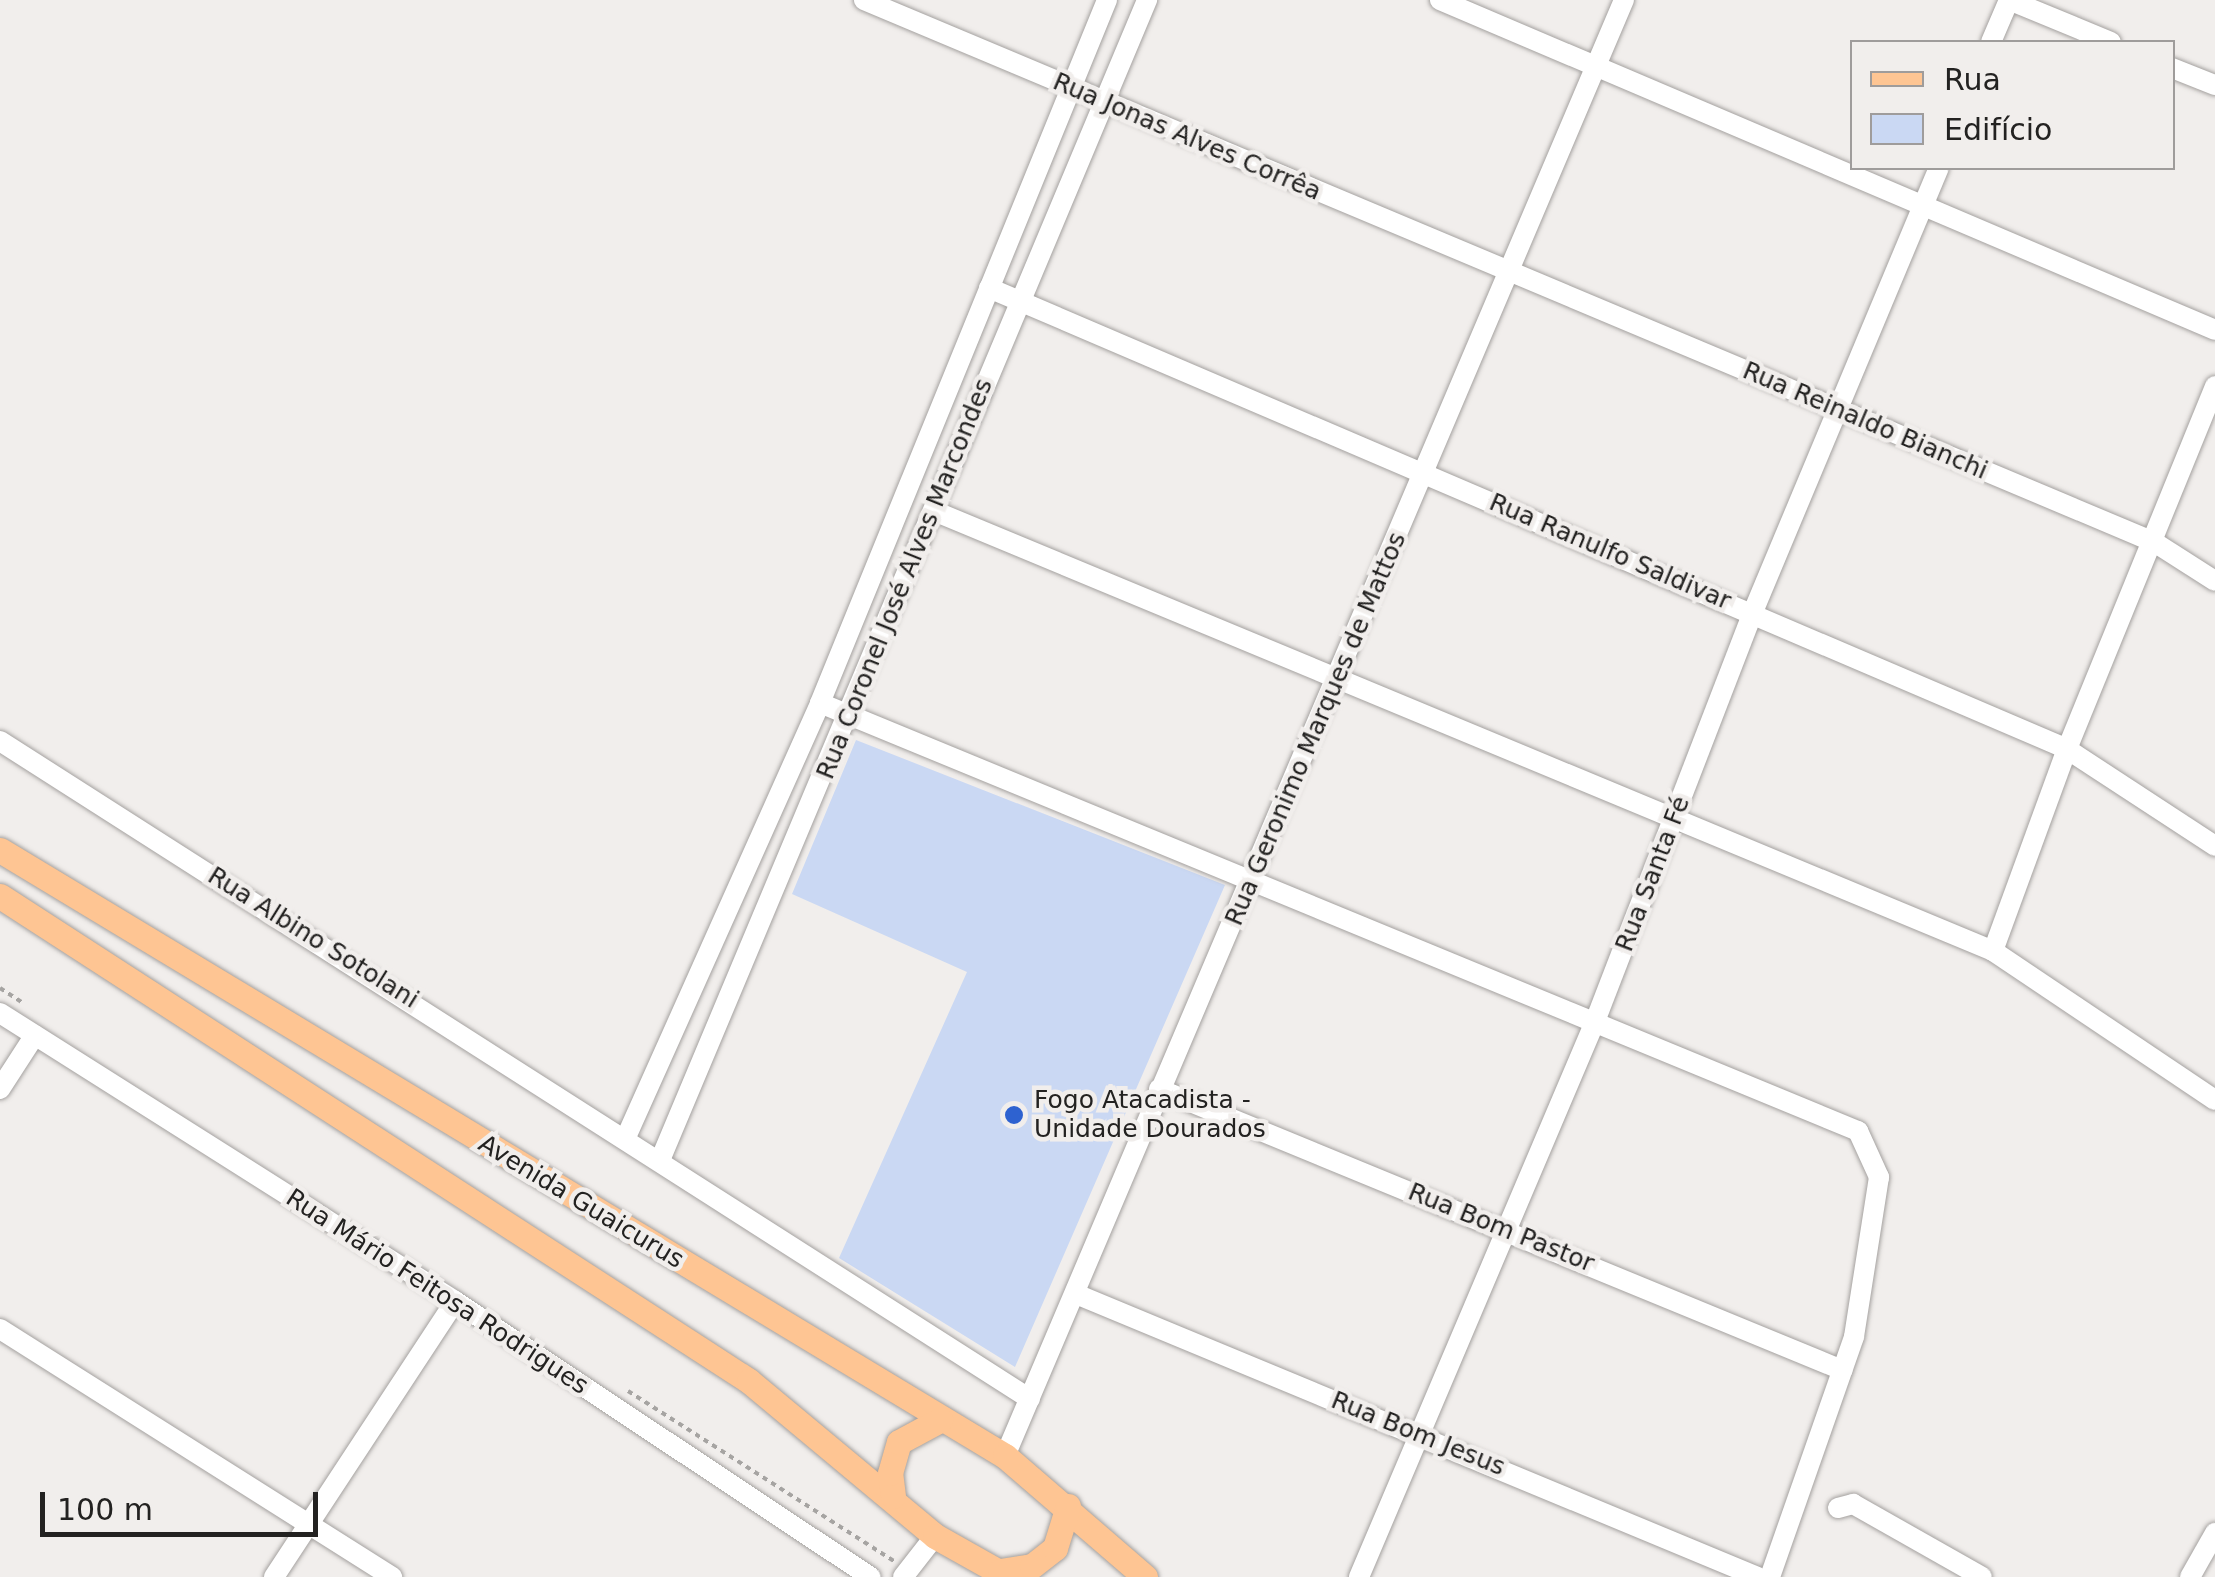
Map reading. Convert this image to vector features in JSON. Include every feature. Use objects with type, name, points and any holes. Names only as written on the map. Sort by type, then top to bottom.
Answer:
[{"type":"main road","name":"Avenida Guaicurus","points":[[0,850],[1005,1456],[1068,1506],[1145,1577]]},
{"type":"main road","points":[[0,896],[749,1380],[893,1496],[935,1536],[1004,1574],[1032,1566],[1055,1548],[1068,1506]]},
{"type":"main road","points":[[893,1496],[890,1474],[900,1442],[940,1420]]},
{"type":"street","name":"Rua Jonas Alves Corrêa","points":[[864,0],[1509,274]]},
{"type":"street","name":"Rua Coronel José Alves Marcondes","points":[[626,1135],[820,703],[1107,0]]},
{"type":"street","name":"Rua Coronel José Alves Marcondes","points":[[661,1158],[850,716],[1018,301],[1147,0]]},
{"type":"street","points":[[1440,0],[2215,330]]},
{"type":"street","name":"Rua Geronimo Marques de Mattos","points":[[1005,1456],[1624,0]]},
{"type":"street","points":[[1992,40],[2009,0],[2107,40]]},
{"type":"street","points":[[2175,69],[2215,86]]},
{"type":"street","name":"Rua Santa Fé","points":[[1359,1577],[1594,1024],[1754,612],[1938,170]]},
{"type":"street","name":"Rua Reinaldo Bianchi","points":[[1509,274],[2154,542],[2215,581]]},
{"type":"street","name":"Rua Ranulfo Saldivar","points":[[989,288],[2067,749],[2215,846]]},
{"type":"street","points":[[1994,951],[2067,749],[2215,386]]},
{"type":"street","points":[[934,510],[1994,951],[2215,1100]]},
{"type":"street","points":[[820,703],[1858,1132],[1879,1177],[1854,1337],[1770,1577]]},
{"type":"street","name":"Rua Albino Sotolani","points":[[0,741],[626,1135],[1030,1399]]},
{"type":"street","name":"Rua Mário Feitosa Rodrigues","points":[[0,1013],[455,1301],[870,1577]]},
{"type":"street","points":[[0,1089],[35,1035]]},
{"type":"street","name":"Rua Bom Pastor","points":[[1159,1089],[1842,1370]]},
{"type":"street","name":"Rua Bom Jesus","points":[[1076,1294],[1758,1577]]},
{"type":"street","points":[[274,1577],[455,1301]]},
{"type":"street","points":[[0,1329],[392,1577]]},
{"type":"street","points":[[1838,1508],[1853,1504],[1982,1577]]},
{"type":"street","points":[[2190,1577],[2215,1532]]},
{"type":"street","points":[[903,1577],[935,1536]]},
{"type":"building","name":"Fogo Atacadista - Unidade Dourados","points":[[856,740],[1225,885],[1015,1367],[839,1258],[967,972],[792,894]]},
{"type":"place","name":"Fogo Atacadista - Unidade Dourados","points":[[1014,1115]]}]
